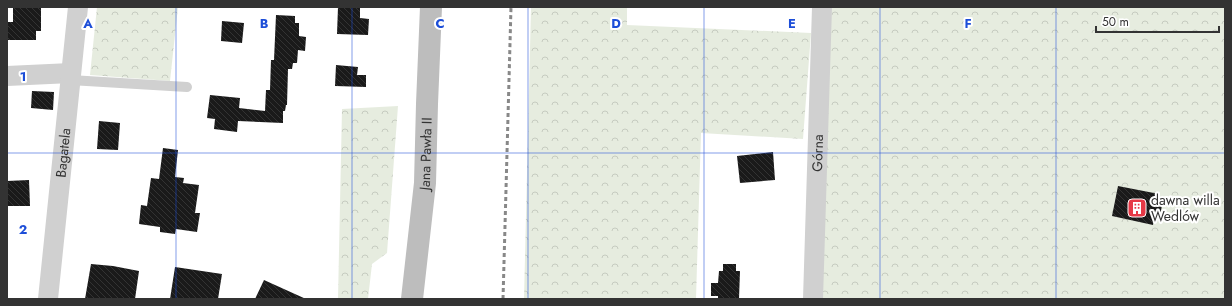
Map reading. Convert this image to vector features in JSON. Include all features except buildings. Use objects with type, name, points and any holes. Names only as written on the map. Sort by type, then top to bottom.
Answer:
[{"type":"main road","name":"Jana Pawła II","points":[[412,299],[425,183],[431,7]]},
{"type":"street","name":"Bagatela","points":[[48,299],[78,7]]},
{"type":"street","name":"Górna","points":[[813,299],[822,7]]},
{"type":"street","points":[[7,76],[70,77]]},
{"type":"lane","points":[[70,77],[187,86]]},
{"type":"green space","points":[[97,7],[178,7],[170,81],[90,75]]},
{"type":"green space","points":[[531,7],[627,7],[627,25],[811,33],[803,139],[701,133],[696,299],[524,299]]},
{"type":"green space","points":[[830,7],[1225,7],[1225,299],[820,299]]},
{"type":"green space","points":[[398,106],[387,253],[372,264],[368,299],[338,299],[342,109]]},
{"type":"railway","points":[[503,299],[511,7]]},
{"type":"place","name":"dawna willa Wedlów","points":[[1137,208]]}]
